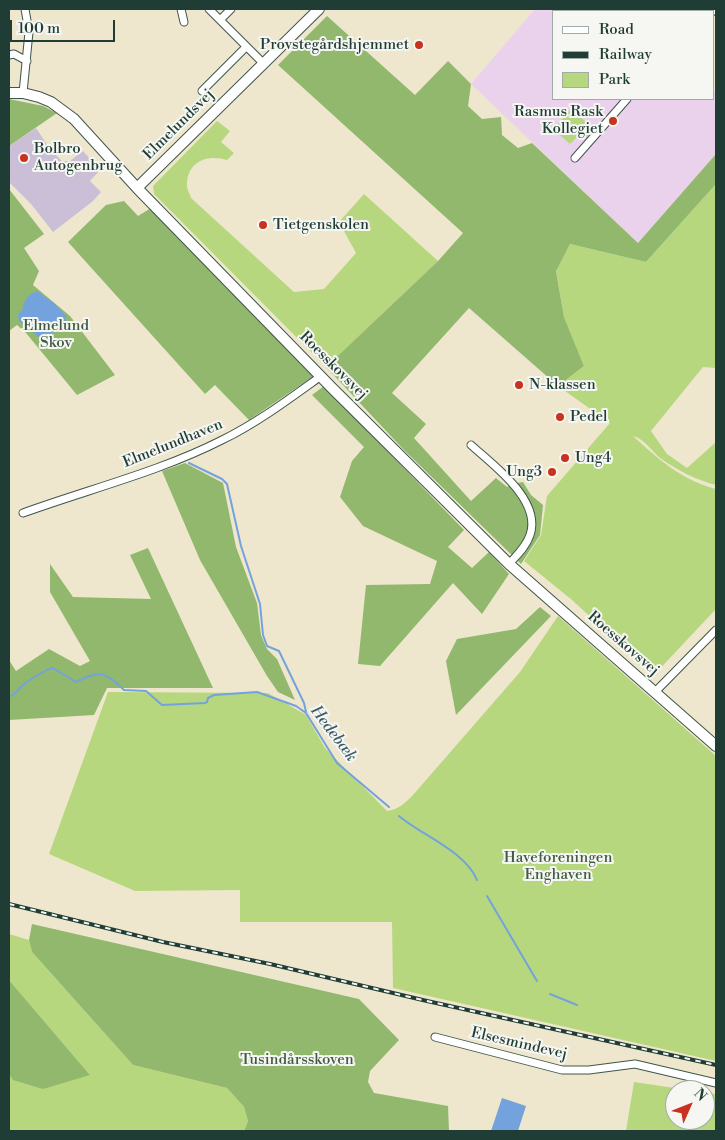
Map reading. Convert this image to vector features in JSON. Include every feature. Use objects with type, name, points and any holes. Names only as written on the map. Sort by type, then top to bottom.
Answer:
[{"type":"street","points":[[22,93],[30,32],[25,9]]},
{"type":"street","points":[[181,9],[184,22]]},
{"type":"street","points":[[209,9],[263,64]]},
{"type":"street","points":[[220,20],[231,9]]},
{"type":"street","name":"Elmelundsvej","points":[[137,188],[318,9]]},
{"type":"street","points":[[202,91],[246,47]]},
{"type":"street","points":[[9,55],[14,54],[27,60]]},
{"type":"street","points":[[9,93],[39,96],[63,110],[74,119],[137,188]]},
{"type":"street","points":[[574,158],[626,100]]},
{"type":"street","name":"Roesskovsvej","points":[[137,188],[509,564],[716,746]]},
{"type":"street","name":"Elmelundhaven","points":[[22,513],[146,472],[215,444],[249,426],[321,376]]},
{"type":"street","points":[[471,445],[514,484],[529,510],[532,523],[531,534],[525,546],[509,564]]},
{"type":"street","points":[[655,692],[716,630]]},
{"type":"street","name":"Elsesmindevej","points":[[435,1037],[562,1070],[589,1070],[635,1064],[716,1083]]},
{"type":"shaded area","name":"Rasmus Rask Kollegiet","points":[[535,9],[621,9],[622,10],[552,10],[552,100],[715,100],[715,91],[716,154],[638,243],[471,84]]},
{"type":"shaded area","points":[[36,128],[50,149],[62,161],[70,161],[83,151],[100,170],[90,181],[101,192],[93,201],[53,232],[31,204],[9,182],[9,146]]},
{"type":"green space","points":[[327,16],[415,95],[448,61],[471,84],[468,106],[482,119],[501,117],[502,135],[518,148],[532,143],[638,243],[716,154],[716,184],[646,262],[570,244],[556,271],[564,317],[584,366],[558,386],[469,308],[392,393],[426,424],[414,438],[471,501],[496,478],[507,487],[511,484],[523,482],[531,495],[543,505],[540,535],[521,564],[404,450],[326,367],[438,261],[463,233],[278,65]]},
{"type":"green space","points":[[9,99],[43,106],[57,113],[9,146]]},
{"type":"green space","points":[[571,109],[594,129],[586,139],[564,120],[579,135],[570,144],[553,129]]},
{"type":"green space","points":[[217,121],[230,131],[221,142],[234,153],[227,160],[213,158],[195,164],[188,175],[187,183],[191,198],[294,292],[324,289],[356,253],[339,222],[364,194],[438,261],[326,367],[154,194],[153,186]]},
{"type":"green space","points":[[716,184],[716,368],[703,367],[651,431],[667,454],[687,468],[716,442],[716,485],[673,467],[660,458],[640,439],[633,436],[671,468],[693,481],[716,489],[716,609],[654,675],[572,600],[524,561],[541,535],[547,496],[610,423],[558,386],[584,366],[564,317],[556,270],[570,244],[646,262]]},
{"type":"green space","name":"Elmelund Skov","points":[[9,189],[44,234],[24,248],[39,271],[33,285],[70,316],[115,375],[77,395],[26,333],[17,325],[9,331]]},
{"type":"green space","points":[[124,201],[138,216],[151,208],[314,376],[249,420],[215,385],[205,394],[68,242],[106,205]]},
{"type":"green space","points":[[324,386],[464,530],[448,547],[472,568],[489,552],[509,574],[482,614],[453,583],[380,666],[358,664],[366,585],[430,584],[437,561],[363,526],[340,497],[352,461],[364,447],[312,395]]},
{"type":"green space","points":[[185,463],[223,483],[236,547],[257,603],[261,635],[267,649],[277,659],[295,700],[278,692],[267,676],[200,560],[162,471]]},
{"type":"green space","points":[[148,548],[213,688],[107,688],[94,715],[9,720],[9,660],[16,671],[49,649],[80,666],[90,661],[50,592],[50,564],[73,597],[151,599],[130,555]]},
{"type":"green space","points":[[540,607],[551,616],[456,715],[446,661],[457,639],[516,629]]},
{"type":"green space","name":"Haveforeningen Enghaven","points":[[558,616],[716,756],[716,1061],[393,988],[392,922],[240,922],[240,890],[135,891],[49,854],[108,692],[268,693],[306,715],[325,748],[387,811],[401,806],[413,795],[520,672]]},
{"type":"green space","name":"Tusindårsskoven","points":[[32,924],[359,999],[399,1040],[370,1071],[368,1082],[374,1093],[448,1106],[449,1131],[244,1131],[248,1121],[244,1107],[227,1088],[133,1065],[32,952],[29,940]]},
{"type":"green space","points":[[9,934],[29,940],[32,952],[133,1065],[227,1088],[244,1107],[248,1121],[244,1131],[9,1131],[9,1074],[14,1080],[90,1075],[9,980]]},
{"type":"green space","points":[[9,980],[90,1075],[43,1089],[13,1080],[9,1074]]},
{"type":"green space","points":[[634,1082],[665,1087],[665,1130],[715,1130],[716,1094],[716,1131],[626,1131]]},
{"type":"water","points":[[37,291],[54,303],[66,316],[65,325],[55,332],[39,337],[19,321],[18,314],[23,309],[27,298]]},
{"type":"water","points":[[502,1098],[526,1106],[518,1131],[491,1131]]},
{"type":"waterway","points":[[189,463],[222,479],[227,484],[241,546],[260,604],[263,635],[267,646],[279,651],[304,703],[306,712]]},
{"type":"waterway","name":"Hedebæk","points":[[9,697],[30,680],[53,668],[76,682],[96,674],[101,674],[111,679],[124,690],[146,691],[162,705],[205,703],[208,698],[214,695],[257,692],[296,706],[306,713],[337,763],[389,807]]},
{"type":"waterway","name":"Hedebæk","points":[[399,816],[463,860],[477,880]]},
{"type":"waterway","name":"Hedebæk","points":[[487,896],[537,981]]},
{"type":"waterway","name":"Hedebæk","points":[[550,994],[577,1005]]},
{"type":"railway","points":[[9,904],[163,942],[270,964],[716,1065]]},
{"type":"place","name":"Provstegårdshjemmet","points":[[419,45]]},
{"type":"place","name":"Rasmus Rask Kollegiet","points":[[613,121]]},
{"type":"place","name":"Bolbro Autogenbrug","points":[[24,158]]},
{"type":"place","name":"Tietgenskolen","points":[[263,225]]},
{"type":"place","name":"N-klassen","points":[[519,385]]},
{"type":"place","name":"Pedel","points":[[560,417]]},
{"type":"place","name":"Ung4","points":[[565,458]]},
{"type":"place","name":"Ung3","points":[[552,472]]}]
